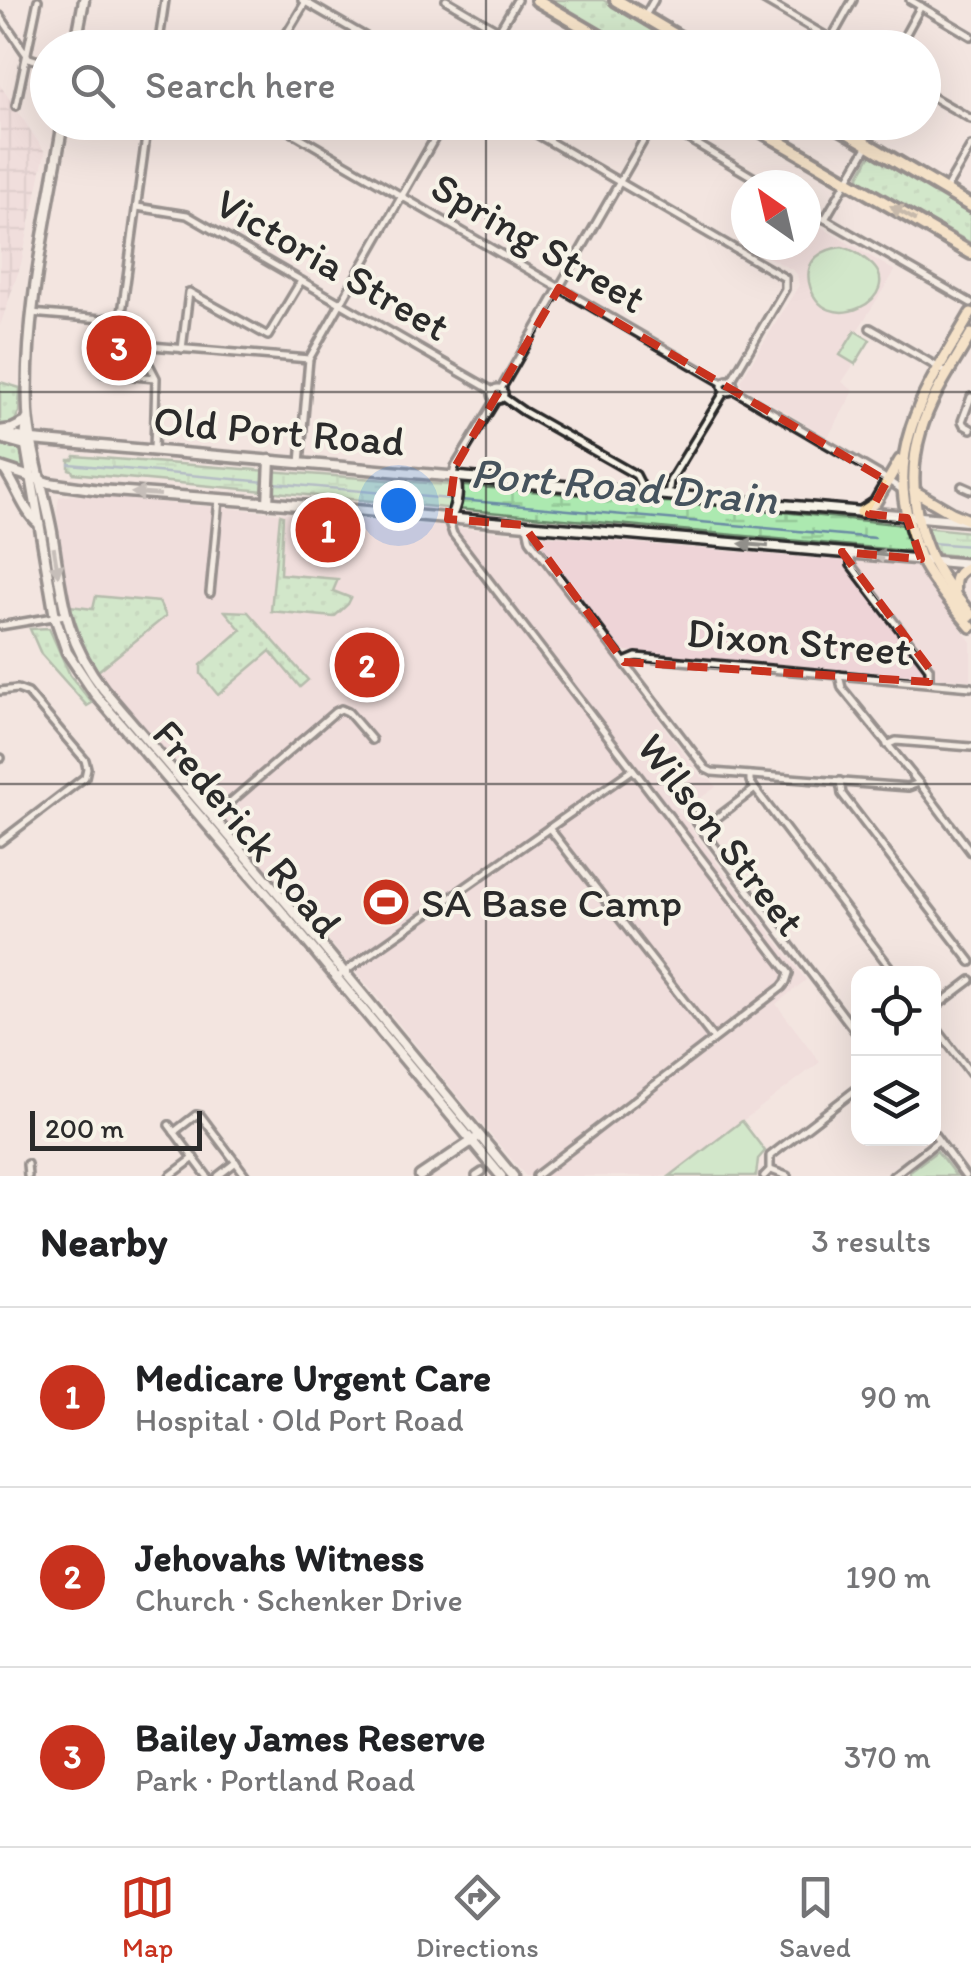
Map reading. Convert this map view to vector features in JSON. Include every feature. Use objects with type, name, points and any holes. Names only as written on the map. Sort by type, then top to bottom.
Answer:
[{"type":"highway","points":[[537,0],[588,30]]},
{"type":"highway","points":[[616,0],[666,30]]},
{"type":"highway","points":[[775,140],[971,253]]},
{"type":"highway","points":[[861,140],[971,206]]},
{"type":"main road","points":[[79,30],[84,0]]},
{"type":"main road","points":[[37,480],[27,419],[31,313],[59,140]]},
{"type":"main road","points":[[971,312],[921,429],[913,518],[920,559],[971,627]]},
{"type":"main road","points":[[971,334],[916,410],[903,459],[902,491],[933,560],[971,616]]},
{"type":"main road","points":[[0,434],[27,419]]},
{"type":"main road","name":"Old Port Road","points":[[0,434],[30,443],[300,462],[455,480],[971,521]]},
{"type":"main road","points":[[861,512],[872,507],[903,459]]},
{"type":"main road","points":[[268,503],[270,460]]},
{"type":"main road","points":[[2,468],[15,484],[32,519],[39,524]]},
{"type":"main road","name":"Old Port Road","points":[[2,468],[74,487],[971,565]]},
{"type":"main road","name":"Frederick Road","points":[[37,480],[48,509],[72,638],[91,674],[209,821]]},
{"type":"main road","name":"Frederick Road","points":[[37,480],[39,524],[54,617],[67,652],[89,686],[209,821],[476,1139],[513,1176]]},
{"type":"main road","points":[[448,520],[454,510],[455,480]]},
{"type":"main road","points":[[48,509],[52,496],[59,490],[74,487]]},
{"type":"main road","points":[[914,492],[971,521]]},
{"type":"main road","points":[[955,594],[955,577],[971,565]]},
{"type":"main road","points":[[426,1175],[476,1139]]},
{"type":"main road","name":"Frederick Road","points":[[476,1139],[501,1176]]},
{"type":"street","points":[[31,30],[38,0]]},
{"type":"street","points":[[161,30],[165,0]]},
{"type":"street","points":[[446,0],[497,30]]},
{"type":"street","points":[[500,30],[517,0]]},
{"type":"street","points":[[644,17],[654,0]]},
{"type":"street","points":[[764,0],[817,30]]},
{"type":"street","points":[[835,30],[852,0]]},
{"type":"street","points":[[910,0],[971,36]]},
{"type":"street","points":[[288,30],[305,1],[354,30]]},
{"type":"street","points":[[908,30],[921,6]]},
{"type":"street","points":[[0,16],[30,58]]},
{"type":"street","points":[[16,106],[30,36]]},
{"type":"street","points":[[941,102],[971,119]]},
{"type":"street","points":[[31,313],[102,319],[122,312],[146,140]]},
{"type":"street","name":"Spring Street","points":[[304,140],[723,383]]},
{"type":"street","points":[[300,462],[309,359],[434,140]]},
{"type":"street","points":[[547,140],[786,281],[732,380],[723,383],[725,391],[670,481],[668,496]]},
{"type":"street","points":[[455,480],[455,467],[500,396],[645,140]]},
{"type":"street","points":[[685,140],[739,170]]},
{"type":"street","points":[[825,219],[868,144]]},
{"type":"street","points":[[944,192],[971,146]]},
{"type":"street","name":"Victoria Street","points":[[137,207],[187,215],[493,392],[492,396],[500,396]]},
{"type":"street","points":[[821,217],[971,304]]},
{"type":"street","points":[[182,349],[189,292],[268,336],[302,280]]},
{"type":"street","points":[[118,316],[156,378],[154,450]]},
{"type":"street","points":[[102,319],[103,373],[156,378]]},
{"type":"street","points":[[870,328],[944,371]]},
{"type":"street","points":[[141,349],[151,346],[309,359]]},
{"type":"street","points":[[732,380],[734,390]]},
{"type":"street","points":[[725,391],[734,390],[902,491]]},
{"type":"street","points":[[500,396],[636,475],[640,493]]},
{"type":"street","points":[[971,398],[962,421],[971,429]]},
{"type":"street","points":[[962,486],[971,490]]},
{"type":"street","points":[[210,594],[218,499]]},
{"type":"street","name":"Wilson Street","points":[[448,520],[453,534],[789,973],[782,987],[536,1176]]},
{"type":"street","points":[[527,526],[530,540],[706,770],[908,787],[919,783]]},
{"type":"street","points":[[851,553],[850,564],[928,668],[929,682]]},
{"type":"street","points":[[0,626],[65,615]]},
{"type":"street","name":"Dixon Street","points":[[624,662],[636,657],[971,687]]},
{"type":"street","points":[[839,675],[842,688],[971,852]]},
{"type":"street","points":[[0,692],[17,689],[28,693],[88,768],[85,777],[0,842]]},
{"type":"street","points":[[209,821],[341,709],[372,740]]},
{"type":"street","points":[[887,745],[896,740],[971,747]]},
{"type":"street","points":[[340,975],[634,769]]},
{"type":"street","points":[[750,775],[755,789],[888,966]]},
{"type":"street","points":[[840,781],[842,794],[971,962]]},
{"type":"street","points":[[702,829],[755,789]]},
{"type":"street","points":[[688,811],[851,1026]]},
{"type":"street","points":[[549,828],[714,1038]]},
{"type":"street","points":[[941,1003],[971,980]]},
{"type":"street","points":[[941,1034],[971,1074]]},
{"type":"street","points":[[764,1176],[770,1170],[770,1156],[851,1093]]},
{"type":"street","points":[[207,1176],[171,1128],[196,1116],[200,1116],[246,1176]]},
{"type":"street","points":[[941,1145],[965,1176]]},
{"type":"street","points":[[896,1175],[927,1146]]},
{"type":"street","points":[[170,1176],[194,1158]]},
{"type":"street","points":[[218,1176],[236,1162]]},
{"type":"street","points":[[28,1164],[28,1176]]},
{"type":"street","points":[[770,1170],[787,1176]]},
{"type":"highlighted area","points":[[559,288],[887,481],[869,514],[907,518],[921,559],[842,552],[929,668],[929,682],[624,662],[523,525],[448,519],[455,467]]},
{"type":"shaded area","points":[[0,85],[30,130],[30,140],[37,140],[45,152],[21,264],[0,326]]},
{"type":"shaded area","points":[[821,227],[895,271],[857,331],[870,340],[842,382],[854,391],[828,437],[742,386],[741,380],[799,285],[793,270],[774,260],[821,260]]},
{"type":"shaded area","points":[[59,497],[916,567],[971,642],[971,680],[624,651],[613,658],[701,777],[711,779],[716,787],[677,810],[806,980],[776,1004],[820,1062],[670,1176],[526,1176],[98,672],[83,645],[70,606],[57,511]]},
{"type":"green space","points":[[544,0],[603,0],[656,30],[596,30]]},
{"type":"green space","points":[[875,155],[971,214],[971,243],[860,181],[870,156]]},
{"type":"green space","points":[[842,247],[853,251],[879,275],[879,288],[860,308],[830,310],[817,300],[808,274],[814,260],[821,260],[821,254]]},
{"type":"green space","points":[[109,327],[118,328],[147,371],[107,367]]},
{"type":"green space","points":[[855,331],[870,340],[855,364],[840,355]]},
{"type":"green space","points":[[0,382],[20,388],[19,412],[14,423],[0,424]]},
{"type":"green space","points":[[0,441],[21,449],[24,473],[0,463]]},
{"type":"green space","points":[[75,456],[725,506],[971,532],[971,557],[73,473],[69,460]]},
{"type":"green space","points":[[280,515],[280,574],[338,579],[333,591],[351,598],[334,617],[271,611]]},
{"type":"green space","points":[[96,596],[159,602],[166,616],[98,671],[83,645],[70,606],[93,609]]},
{"type":"green space","points":[[225,611],[248,612],[308,680],[300,687],[270,651],[218,695],[201,674],[201,665],[241,630]]},
{"type":"green space","points":[[49,628],[70,675],[92,703],[87,706],[41,654],[30,629]]},
{"type":"green space","points":[[742,1121],[765,1151],[758,1159],[756,1176],[670,1176]]},
{"type":"green space","points":[[937,1151],[956,1176],[910,1176],[910,1171]]},
{"type":"waterway","name":"Port Road Drain","points":[[69,464],[266,482]]},
{"type":"waterway","name":"Port Road Drain","points":[[274,483],[875,538]]},
{"type":"waterway","name":"Port Road Drain","points":[[931,543],[971,546]]},
{"type":"place","name":"Bailey James Reserve","points":[[119,348]]},
{"type":"place","name":"Medicare Urgent Care","points":[[328,530]]},
{"type":"place","name":"Jehovahs Witness","points":[[367,665]]},
{"type":"place","name":"SA Base Camp","points":[[386,902]]}]
